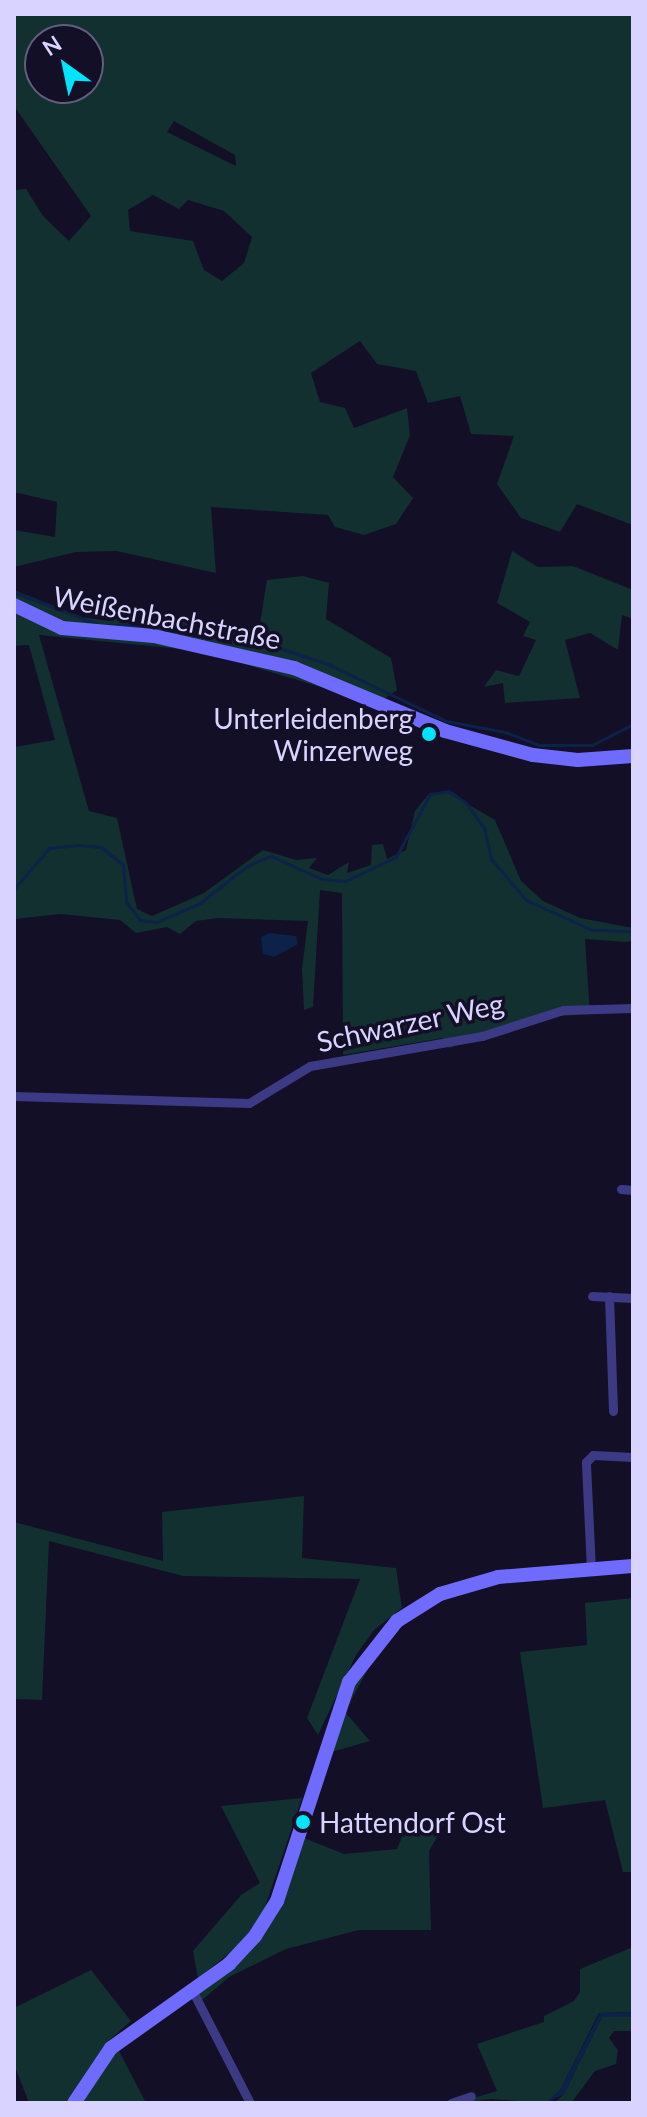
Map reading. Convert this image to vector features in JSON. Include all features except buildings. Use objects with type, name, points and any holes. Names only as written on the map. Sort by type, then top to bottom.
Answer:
[{"type":"main road","name":"Weißenbachstraße","points":[[14,605],[62,628],[154,636],[294,668],[445,731],[533,755],[578,760],[633,756]]},
{"type":"main road","points":[[74,2103],[111,2048],[229,1964],[277,1901],[328,1739],[364,1659],[397,1621],[429,1601],[498,1577],[633,1566]]},
{"type":"street","name":"Schwarzer Weg","points":[[14,1096],[249,1103],[310,1066],[482,1036],[563,1010],[633,1008]]},
{"type":"street","points":[[621,1189],[633,1190]]},
{"type":"street","points":[[592,1296],[633,1298]]},
{"type":"street","points":[[609,1296],[613,1411]]},
{"type":"street","points":[[591,1570],[586,1462],[593,1455],[633,1457]]},
{"type":"street","points":[[192,1990],[250,2103]]},
{"type":"street","points":[[451,2103],[471,2096]]},
{"type":"green space","points":[[14,14],[633,14],[633,525],[577,504],[560,532],[521,518],[497,484],[514,436],[471,434],[460,396],[428,403],[416,371],[377,364],[360,341],[311,373],[320,402],[345,408],[354,428],[407,408],[410,435],[393,477],[413,498],[396,524],[364,535],[335,527],[328,515],[211,507],[216,573],[117,551],[76,552],[14,567],[14,530],[55,537],[57,502],[14,492],[14,190],[26,189],[43,216],[69,241],[91,216],[14,106]],"holes":[[[174,121],[235,155],[236,166],[167,132]],[[153,195],[179,209],[188,200],[224,211],[252,237],[244,263],[222,281],[204,270],[193,241],[130,231],[128,210]]]},
{"type":"green space","points":[[512,551],[538,567],[573,566],[633,590],[633,619],[622,615],[618,650],[590,633],[565,640],[580,698],[505,703],[503,683],[484,687],[496,670],[519,676],[536,640],[523,636],[530,622],[497,603]]},
{"type":"green space","points":[[303,576],[329,583],[326,619],[391,658],[397,690],[377,704],[201,651],[39,635],[89,811],[117,818],[137,909],[152,916],[204,893],[263,850],[296,860],[317,858],[309,868],[328,875],[349,862],[347,873],[371,865],[372,845],[383,844],[387,859],[406,850],[415,811],[428,795],[447,792],[495,820],[521,881],[543,901],[580,918],[633,928],[633,940],[627,942],[585,939],[590,1014],[548,1017],[449,1048],[443,1038],[343,1055],[342,893],[320,890],[313,1007],[304,1010],[302,969],[308,921],[218,918],[196,921],[180,934],[167,927],[136,933],[120,920],[61,914],[14,919],[14,747],[55,740],[29,645],[14,646],[14,590],[82,617],[109,621],[123,615],[158,617],[258,636],[267,580]]},
{"type":"green space","points":[[304,1496],[302,1558],[396,1568],[402,1608],[374,1630],[356,1655],[318,1735],[307,1718],[360,1579],[183,1576],[49,1541],[42,1700],[14,1699],[14,1522],[163,1561],[162,1512]]},
{"type":"green space","points":[[633,1598],[633,1872],[623,1872],[605,1800],[543,1808],[520,1652],[587,1645],[585,1603]]},
{"type":"green space","points":[[376,1654],[345,1712],[370,1741],[328,1753],[355,1678]]},
{"type":"green space","points":[[302,1798],[264,1910],[241,1944],[198,1978],[193,1951],[241,1895],[260,1883],[221,1806]]},
{"type":"green space","points":[[445,1823],[429,1851],[431,1930],[359,1930],[286,1949],[229,1977],[201,2001],[197,1993],[238,1959],[304,1838],[344,1854],[397,1849],[404,1832],[430,1830]]},
{"type":"green space","points":[[633,1947],[633,2012],[599,2013],[560,2090],[546,2103],[492,2099],[457,2103],[497,2091],[477,2044],[544,2022],[544,2016],[574,2001],[580,1992],[580,1969]]},
{"type":"green space","points":[[91,1970],[131,2021],[107,2042],[65,2103],[29,2103],[14,2064],[14,2008]]},
{"type":"green space","points":[[602,2017],[633,2017],[633,2031],[614,2031],[609,2038],[618,2050],[616,2064],[595,2071],[571,2103],[554,2103],[564,2094]]},
{"type":"green space","points":[[117,2047],[146,2103],[77,2103]]},
{"type":"water","points":[[270,933],[296,936],[298,944],[274,957],[263,954],[261,937]]},
{"type":"water","points":[[633,2012],[633,2017],[602,2017],[564,2094],[546,2103],[560,2090],[600,2013]]},
{"type":"waterway","points":[[14,592],[99,625],[194,626],[279,648],[330,665],[446,721],[505,732],[539,745],[592,745],[633,724]]},
{"type":"waterway","points":[[14,889],[49,848],[78,845],[101,847],[123,865],[126,902],[140,920],[157,922],[200,903],[247,866],[271,856],[322,879],[345,881],[396,857],[430,794],[449,791],[466,803],[484,828],[491,859],[526,900],[592,930],[633,931]]},
{"type":"place","name":"Unterleidenberg Winzerweg","points":[[429,734]]},
{"type":"place","name":"Hattendorf Ost","points":[[303,1822]]}]
